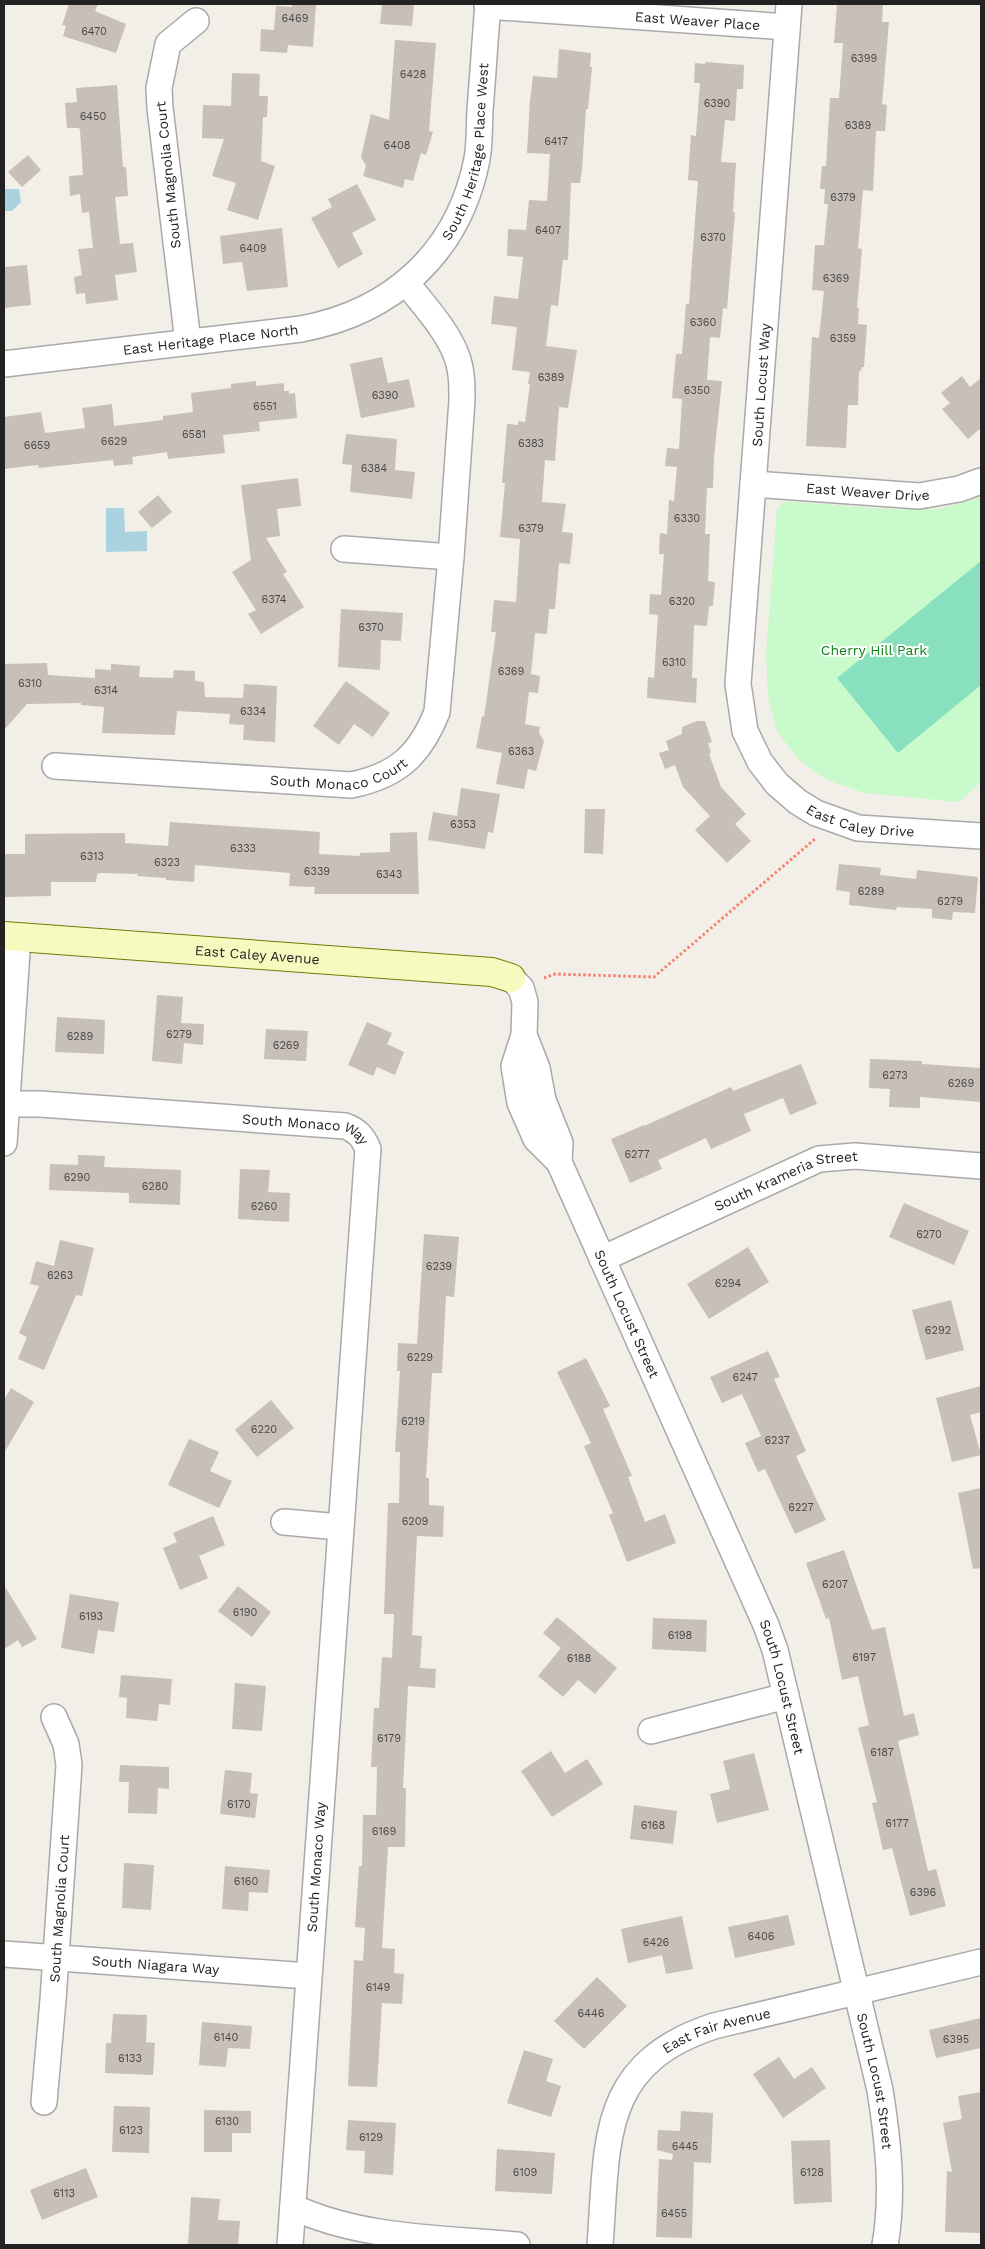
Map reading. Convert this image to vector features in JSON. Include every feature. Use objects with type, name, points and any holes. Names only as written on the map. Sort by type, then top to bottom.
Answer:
[{"type":"street","name":"East Weaver Place","points":[[488,5],[788,16]]},
{"type":"street","name":"South Heritage Place West","points":[[406,282],[420,271],[438,249],[452,228],[468,192],[477,158],[488,5]]},
{"type":"street","name":"South Locust Way","points":[[760,762],[745,731],[738,684],[788,16]]},
{"type":"street","name":"South Magnolia Court","points":[[188,342],[159,88],[168,44],[196,20]]},
{"type":"street","name":"East Heritage Place North","points":[[4,364],[320,326],[347,318],[373,306],[406,282]]},
{"type":"street","name":"South Monaco Court","points":[[55,766],[351,785],[385,776],[402,765],[417,750],[429,731],[437,712],[452,557],[462,374],[458,357],[450,341],[406,282]]},
{"type":"street","name":"East Weaver Drive","points":[[753,484],[919,496],[959,489],[981,481]]},
{"type":"street","points":[[344,549],[452,557]]},
{"type":"street","name":"East Caley Drive","points":[[760,762],[777,784],[798,802],[835,821],[858,828],[981,836]]},
{"type":"street","points":[[4,1143],[7,1104],[11,936]]},
{"type":"street","name":"East Caley Avenue","points":[[11,936],[478,970],[511,978]]},
{"type":"street","name":"South Locust Street","points":[[511,978],[521,988],[523,994],[524,1035],[537,1068],[543,1100],[560,1142],[559,1162],[766,1625],[786,1696],[880,2090],[887,2130],[890,2179],[885,2245]]},
{"type":"street","name":"South Monaco Way","points":[[7,1104],[345,1126],[355,1129],[364,1138],[368,1149],[290,2245]]},
{"type":"street","name":"South Krameria Street","points":[[602,1259],[819,1159],[855,1156],[981,1166]]},
{"type":"street","points":[[284,1522],[340,1527]]},
{"type":"street","points":[[651,1731],[786,1696]]},
{"type":"street","name":"South Magnolia Court","points":[[44,2102],[69,1765],[66,1744],[54,1717]]},
{"type":"street","name":"South Niagara Way","points":[[4,1954],[308,1976]]},
{"type":"street","name":"East Fair Avenue","points":[[600,2245],[611,2126],[625,2090],[647,2062],[676,2040],[714,2026],[981,1962]]},
{"type":"street","points":[[293,2207],[307,2214],[365,2231],[517,2245]]},
{"type":"path","points":[[544,978],[555,974],[654,977],[835,821]]},
{"type":"green space","name":"Cherry Hill Park","points":[[981,497],[981,782],[959,802],[865,793],[835,783],[817,774],[797,758],[777,731],[768,697],[766,653],[777,509],[784,502],[882,509],[941,508]]},
{"type":"green space","points":[[981,561],[981,685],[898,753],[837,678]]},
{"type":"water","points":[[4,189],[19,189],[21,202],[12,211],[4,211]]},
{"type":"water","points":[[106,508],[124,508],[125,532],[147,531],[147,551],[106,552]]},
{"type":"building","points":[[69,4],[98,4],[95,11],[126,24],[116,53],[63,36],[66,26],[62,25]]},
{"type":"building","points":[[292,4],[316,4],[313,47],[288,45],[287,53],[260,51],[261,29],[274,30],[276,6],[292,7]]},
{"type":"building","points":[[382,4],[414,4],[412,26],[380,24]]},
{"type":"building","points":[[837,4],[883,4],[882,22],[889,22],[882,104],[887,105],[885,131],[876,131],[873,191],[863,190],[858,248],[862,249],[857,308],[859,308],[858,324],[867,325],[864,367],[859,371],[858,405],[848,405],[846,448],[806,446],[812,337],[819,338],[824,291],[812,290],[815,245],[824,245],[828,204],[824,204],[825,189],[820,189],[822,166],[826,166],[830,98],[839,98],[843,43],[834,43]]},
{"type":"building","points":[[395,40],[436,43],[429,131],[433,132],[426,155],[421,153],[413,181],[405,179],[403,188],[363,176],[366,166],[361,157],[371,114],[389,120]]},
{"type":"building","points":[[559,49],[591,53],[590,67],[592,67],[588,109],[586,109],[580,183],[571,183],[568,260],[563,260],[558,306],[551,305],[546,346],[577,350],[568,408],[559,407],[555,461],[545,460],[542,502],[566,504],[562,532],[573,533],[570,564],[559,563],[555,609],[549,609],[547,634],[535,633],[531,674],[540,676],[538,693],[529,692],[525,724],[540,727],[539,733],[544,741],[536,771],[528,769],[524,789],[496,784],[502,753],[476,748],[482,716],[484,717],[496,632],[491,632],[494,600],[516,602],[520,539],[500,537],[505,483],[502,483],[507,424],[518,425],[518,421],[525,422],[530,384],[528,384],[530,372],[512,370],[517,327],[491,324],[494,296],[518,299],[523,257],[507,256],[508,229],[526,230],[529,200],[547,201],[550,154],[527,153],[530,101],[533,76],[557,78]]},
{"type":"building","points":[[705,62],[744,65],[743,89],[737,89],[735,121],[725,120],[721,162],[736,163],[733,212],[735,213],[727,309],[723,308],[720,338],[710,337],[707,380],[722,381],[714,457],[713,488],[707,488],[705,534],[710,534],[708,581],[715,582],[713,606],[709,606],[707,626],[694,625],[692,678],[697,678],[696,703],[647,698],[648,677],[654,678],[658,615],[649,614],[650,594],[661,595],[664,554],[659,554],[660,533],[667,534],[669,500],[674,501],[677,467],[665,466],[667,448],[679,449],[682,399],[672,398],[676,354],[682,354],[686,304],[689,304],[698,181],[688,180],[691,135],[696,136],[700,83],[694,83],[695,63],[705,64]]},
{"type":"building","points":[[232,73],[260,74],[259,96],[268,96],[267,117],[263,117],[261,161],[275,166],[258,220],[227,210],[236,183],[212,176],[224,139],[202,138],[203,105],[231,106]]},
{"type":"building","points":[[117,85],[123,167],[126,167],[128,196],[115,197],[120,244],[133,243],[137,272],[115,275],[118,300],[86,304],[85,293],[76,294],[74,277],[82,275],[78,249],[93,248],[89,212],[82,213],[80,194],[70,196],[69,176],[83,175],[80,130],[79,128],[67,128],[65,103],[77,102],[76,88]]},
{"type":"building","points":[[28,155],[41,170],[22,187],[8,172]]},
{"type":"building","points":[[357,184],[376,220],[352,233],[363,254],[338,268],[311,218],[332,207],[328,199]]},
{"type":"building","points":[[282,228],[288,287],[247,291],[242,262],[223,264],[220,236]]},
{"type":"building","points":[[27,265],[31,305],[4,308],[4,267]]},
{"type":"building","points":[[382,357],[388,383],[409,379],[415,407],[361,418],[350,364]]},
{"type":"building","points":[[962,376],[970,387],[981,378],[981,428],[968,439],[942,409],[950,403],[941,393]]},
{"type":"building","points":[[256,381],[256,386],[284,383],[284,391],[289,391],[289,394],[295,393],[297,418],[259,422],[260,431],[223,435],[225,453],[168,459],[167,452],[132,457],[133,464],[114,466],[113,460],[39,468],[38,465],[4,469],[4,417],[41,412],[45,433],[85,428],[82,408],[112,404],[114,426],[163,420],[163,416],[193,412],[191,393],[231,388],[231,384]]},
{"type":"building","points":[[346,434],[397,439],[395,470],[415,472],[412,499],[350,492],[352,465],[342,464]]},
{"type":"building","points":[[298,478],[301,506],[277,509],[280,536],[266,538],[287,572],[283,574],[304,607],[261,634],[248,614],[256,610],[232,572],[251,560],[241,485]]},
{"type":"building","points":[[158,495],[172,512],[152,528],[138,512]]},
{"type":"building","points":[[341,609],[403,613],[401,641],[381,640],[380,670],[338,667]]},
{"type":"building","points":[[47,663],[48,675],[95,678],[95,669],[111,670],[111,664],[140,666],[139,677],[173,678],[174,670],[195,671],[195,681],[204,682],[205,697],[243,698],[244,684],[277,686],[275,742],[243,740],[244,725],[229,724],[230,714],[177,711],[174,735],[102,733],[104,707],[81,705],[81,703],[27,704],[4,730],[4,664]]},
{"type":"building","points":[[346,681],[390,713],[373,737],[354,724],[339,745],[313,726]]},
{"type":"building","points":[[697,721],[705,721],[712,742],[708,743],[711,753],[709,754],[721,787],[746,814],[735,824],[751,841],[727,863],[695,830],[710,816],[683,787],[675,765],[665,769],[659,753],[669,750],[666,741],[682,734],[682,727]]},
{"type":"building","points":[[461,788],[500,794],[493,833],[488,832],[485,849],[428,840],[433,812],[457,816]]},
{"type":"building","points":[[585,809],[605,809],[603,854],[584,853]]},
{"type":"building","points":[[170,822],[320,832],[319,854],[360,856],[360,853],[390,852],[390,833],[417,832],[419,894],[314,894],[315,887],[289,886],[290,873],[195,865],[194,882],[137,876],[138,874],[101,873],[97,874],[96,882],[51,882],[51,896],[4,897],[4,854],[25,854],[25,834],[125,833],[125,843],[168,846]]},
{"type":"building","points":[[839,864],[881,868],[880,875],[916,879],[917,870],[978,877],[975,913],[953,912],[952,920],[932,918],[932,909],[897,907],[896,910],[849,905],[850,892],[836,890]]},
{"type":"building","points":[[157,995],[183,997],[181,1023],[204,1024],[203,1045],[184,1043],[182,1064],[152,1061]]},
{"type":"building","points":[[57,1017],[105,1020],[104,1054],[55,1052]]},
{"type":"building","points":[[367,1022],[392,1033],[387,1044],[404,1052],[395,1075],[377,1067],[373,1076],[348,1065]]},
{"type":"building","points":[[266,1029],[308,1031],[306,1061],[264,1059]]},
{"type":"building","points":[[870,1059],[922,1061],[922,1064],[981,1068],[981,1102],[920,1097],[920,1108],[889,1107],[890,1089],[869,1088]]},
{"type":"building","points":[[801,1064],[817,1104],[790,1115],[783,1098],[744,1114],[751,1131],[711,1149],[706,1138],[658,1160],[662,1169],[630,1183],[611,1139],[731,1087],[733,1091]]},
{"type":"building","points":[[78,1155],[105,1156],[104,1167],[181,1170],[180,1205],[129,1203],[129,1193],[49,1190],[50,1164],[78,1165]]},
{"type":"building","points":[[240,1169],[270,1170],[268,1192],[290,1193],[289,1222],[238,1219]]},
{"type":"building","points":[[904,1203],[969,1231],[954,1265],[889,1237]]},
{"type":"building","points":[[424,1234],[459,1237],[454,1297],[446,1296],[442,1373],[432,1373],[426,1478],[429,1478],[429,1505],[444,1506],[443,1537],[417,1536],[412,1635],[422,1636],[420,1668],[436,1669],[435,1688],[408,1686],[403,1788],[406,1788],[405,1847],[388,1847],[382,1948],[395,1949],[394,1973],[404,1974],[402,2004],[382,2003],[377,2087],[348,2086],[354,1960],[363,1961],[365,1928],[355,1927],[359,1866],[362,1866],[363,1815],[376,1815],[377,1767],[371,1767],[374,1708],[379,1708],[382,1657],[392,1658],[394,1614],[384,1614],[388,1503],[399,1503],[400,1452],[395,1452],[400,1371],[397,1371],[398,1343],[417,1344]]},
{"type":"building","points":[[60,1240],[94,1248],[82,1296],[76,1295],[44,1370],[18,1359],[27,1337],[19,1333],[39,1286],[30,1284],[36,1261],[54,1266]]},
{"type":"building","points":[[748,1247],[769,1282],[709,1319],[687,1284]]},
{"type":"building","points":[[951,1300],[964,1350],[926,1360],[912,1310]]},
{"type":"building","points":[[768,1351],[780,1377],[774,1379],[806,1451],[796,1456],[826,1520],[795,1534],[765,1469],[758,1472],[745,1443],[761,1436],[742,1394],[722,1403],[710,1377]]},
{"type":"building","points":[[586,1358],[610,1406],[603,1409],[632,1476],[628,1477],[645,1522],[665,1514],[676,1543],[627,1562],[609,1515],[613,1513],[584,1446],[591,1443],[557,1372]]},
{"type":"building","points":[[981,1386],[981,1412],[970,1415],[981,1455],[952,1462],[936,1398]]},
{"type":"building","points":[[11,1388],[34,1402],[4,1453],[4,1400]]},
{"type":"building","points":[[271,1400],[294,1428],[257,1457],[235,1430]]},
{"type":"building","points":[[189,1439],[219,1452],[210,1471],[232,1481],[219,1508],[168,1485]]},
{"type":"building","points":[[981,1488],[981,1568],[973,1569],[958,1493]]},
{"type":"building","points":[[213,1516],[225,1545],[199,1556],[208,1578],[180,1590],[163,1548],[177,1542],[173,1533]]},
{"type":"building","points":[[844,1550],[872,1630],[885,1627],[904,1716],[914,1713],[919,1735],[898,1741],[928,1871],[936,1869],[946,1906],[910,1916],[892,1848],[883,1850],[872,1803],[877,1802],[858,1728],[869,1725],[858,1676],[842,1680],[829,1618],[826,1619],[806,1563]]},
{"type":"building","points":[[4,1585],[37,1639],[22,1647],[18,1640],[4,1649]]},
{"type":"building","points":[[238,1586],[271,1612],[252,1637],[218,1611]]},
{"type":"building","points":[[70,1594],[119,1602],[114,1632],[98,1630],[94,1654],[61,1648]]},
{"type":"building","points":[[557,1617],[617,1668],[595,1694],[578,1680],[563,1697],[538,1676],[561,1648],[543,1633]]},
{"type":"building","points":[[653,1618],[707,1620],[706,1652],[652,1649]]},
{"type":"building","points":[[121,1675],[172,1679],[170,1705],[159,1704],[157,1721],[126,1718],[127,1698],[119,1697]]},
{"type":"building","points":[[235,1683],[266,1686],[262,1731],[232,1729]]},
{"type":"building","points":[[551,1751],[565,1773],[587,1759],[603,1784],[552,1817],[521,1771]]},
{"type":"building","points":[[754,1753],[769,1810],[717,1823],[710,1794],[730,1789],[723,1761]]},
{"type":"building","points":[[120,1765],[169,1767],[169,1789],[158,1788],[157,1814],[128,1813],[129,1782],[119,1782]]},
{"type":"building","points":[[225,1770],[252,1773],[250,1793],[258,1794],[255,1818],[220,1814]]},
{"type":"building","points":[[634,1805],[677,1811],[673,1844],[630,1839]]},
{"type":"building","points":[[124,1863],[154,1865],[151,1910],[122,1908]]},
{"type":"building","points":[[225,1866],[270,1870],[268,1893],[249,1892],[248,1911],[222,1909]]},
{"type":"building","points":[[788,1915],[795,1945],[735,1958],[728,1927]]},
{"type":"building","points":[[682,1916],[693,1969],[666,1974],[662,1955],[628,1963],[621,1929]]},
{"type":"building","points":[[597,1977],[627,2006],[584,2049],[554,2021]]},
{"type":"building","points":[[113,2014],[147,2015],[146,2042],[155,2043],[153,2075],[105,2073],[106,2043],[111,2043]]},
{"type":"building","points":[[981,2018],[981,2048],[936,2058],[929,2030]]},
{"type":"building","points":[[202,2022],[252,2026],[250,2049],[228,2048],[226,2067],[199,2065]]},
{"type":"building","points":[[524,2050],[553,2059],[546,2081],[561,2086],[551,2117],[507,2103]]},
{"type":"building","points":[[779,2057],[794,2079],[812,2067],[826,2088],[783,2118],[753,2074]]},
{"type":"building","points":[[981,2092],[981,2233],[945,2232],[947,2171],[952,2172],[943,2123],[962,2119],[958,2096]]},
{"type":"building","points":[[114,2106],[150,2107],[149,2153],[112,2152]]},
{"type":"building","points":[[204,2110],[251,2111],[251,2133],[232,2133],[232,2152],[204,2152]]},
{"type":"building","points":[[681,2111],[713,2113],[711,2163],[694,2162],[692,2238],[656,2237],[659,2159],[672,2160],[673,2154],[657,2150],[658,2130],[680,2131]]},
{"type":"building","points":[[348,2120],[396,2123],[393,2175],[364,2173],[365,2151],[346,2150]]},
{"type":"building","points":[[830,2140],[832,2202],[794,2204],[791,2141]]},
{"type":"building","points":[[497,2149],[555,2153],[552,2194],[495,2191]]},
{"type":"building","points":[[86,2168],[98,2197],[42,2220],[30,2190]]},
{"type":"building","points":[[191,2197],[220,2199],[218,2220],[240,2221],[238,2245],[188,2244]]}]
